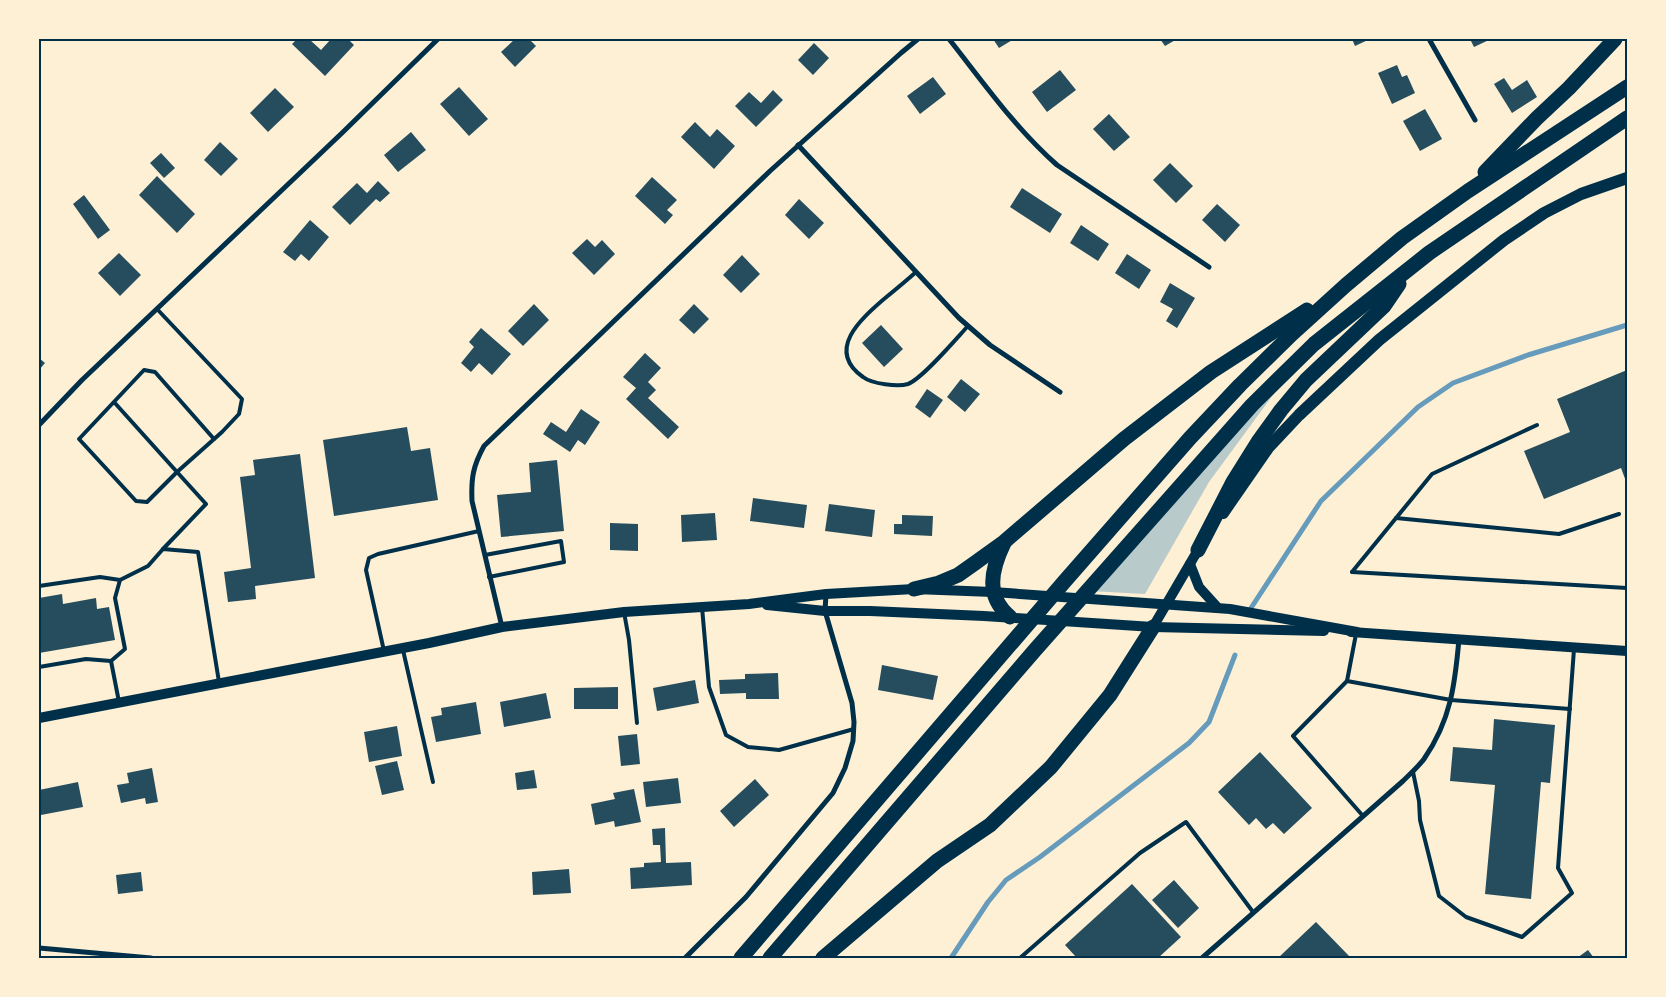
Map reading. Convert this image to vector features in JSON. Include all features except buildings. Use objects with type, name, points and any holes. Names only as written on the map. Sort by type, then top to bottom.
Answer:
[{"type":"highway","points":[[1468,191],[1537,118],[1570,88],[1615,39]]},
{"type":"highway","points":[[741,958],[1190,438],[1285,340],[1402,238],[1468,191],[1627,87]]},
{"type":"highway","points":[[770,958],[1047,636],[1252,405],[1314,344],[1429,253],[1627,118]]},
{"type":"highway","points":[[1198,550],[1233,482],[1281,410],[1306,380],[1384,306],[1408,271]]},
{"type":"highway","points":[[914,589],[939,583],[958,575],[1004,542],[1124,439],[1211,372],[1346,285]]},
{"type":"highway","points":[[1004,542],[992,575],[993,592],[998,604],[1014,618]]},
{"type":"highway","points":[[823,958],[937,862],[990,824],[1050,767],[1110,695],[1153,627]]},
{"type":"main road","points":[[1153,627],[1198,550],[1268,448],[1299,415],[1379,340],[1504,240],[1544,213],[1581,194],[1627,178]]},
{"type":"main road","points":[[1190,564],[1199,587],[1218,608]]},
{"type":"main road","points":[[39,718],[384,652],[502,627],[624,612],[749,604],[826,594],[914,589],[993,592],[1218,608],[1357,632]]},
{"type":"main road","points":[[749,604],[824,611],[870,611],[1014,618],[1153,627],[1357,632],[1627,651]]},
{"type":"street","points":[[39,425],[82,380],[438,39]]},
{"type":"street","points":[[502,627],[472,501],[471,482],[475,463],[484,446],[798,145],[918,39]]},
{"type":"street","points":[[949,39],[1029,138],[1057,165],[1209,267]]},
{"type":"street","points":[[1429,39],[1475,120]]},
{"type":"street","points":[[798,145],[968,326],[990,345],[1060,392]]},
{"type":"street","points":[[685,958],[746,897],[833,793],[846,768],[853,741],[852,703],[824,611],[826,594]]},
{"type":"street","points":[[1202,958],[1363,816],[1423,760],[1439,735],[1449,708],[1459,638]]},
{"type":"street","points":[[39,948],[151,958]]},
{"type":"lane","points":[[916,272],[860,320],[847,343],[847,356],[854,370],[866,379],[884,384],[906,384],[918,378],[968,326]]},
{"type":"lane","points":[[157,309],[242,399],[240,414],[214,439],[177,472],[147,502],[136,501],[79,439],[144,370],[155,372],[214,439]]},
{"type":"lane","points":[[39,586],[100,577],[120,580],[148,566],[206,504],[114,402]]},
{"type":"lane","points":[[1537,424],[1432,474],[1352,572],[1627,588]]},
{"type":"lane","points":[[1396,518],[1559,534],[1618,514]]},
{"type":"lane","points":[[384,652],[366,570],[369,558],[378,554],[479,531]]},
{"type":"lane","points":[[485,555],[561,541],[564,562],[489,576]]},
{"type":"lane","points":[[163,549],[198,552],[219,683]]},
{"type":"lane","points":[[39,667],[86,659],[112,661],[125,649],[115,598],[120,580]]},
{"type":"lane","points":[[702,607],[709,687],[726,734],[748,746],[779,750],[854,729]]},
{"type":"lane","points":[[624,612],[629,640],[637,722]]},
{"type":"lane","points":[[1357,632],[1347,681],[1294,736],[1363,816]]},
{"type":"lane","points":[[1412,771],[1420,801],[1420,820],[1439,896],[1466,917],[1522,937],[1572,893],[1558,868],[1574,647]]},
{"type":"lane","points":[[402,648],[433,782]]},
{"type":"lane","points":[[112,661],[119,702]]},
{"type":"lane","points":[[1347,681],[1451,700],[1570,710]]},
{"type":"lane","points":[[1020,958],[1140,853],[1186,822],[1253,912]]},
{"type":"shaded area","points":[[1284,380],[1209,482],[1145,594],[1090,591]]},
{"type":"waterway","points":[[1251,608],[1321,501],[1418,407],[1453,383],[1528,355],[1627,325]]},
{"type":"waterway","points":[[951,958],[988,902],[1006,880],[1040,857],[1189,743],[1209,722],[1235,655]]}]
